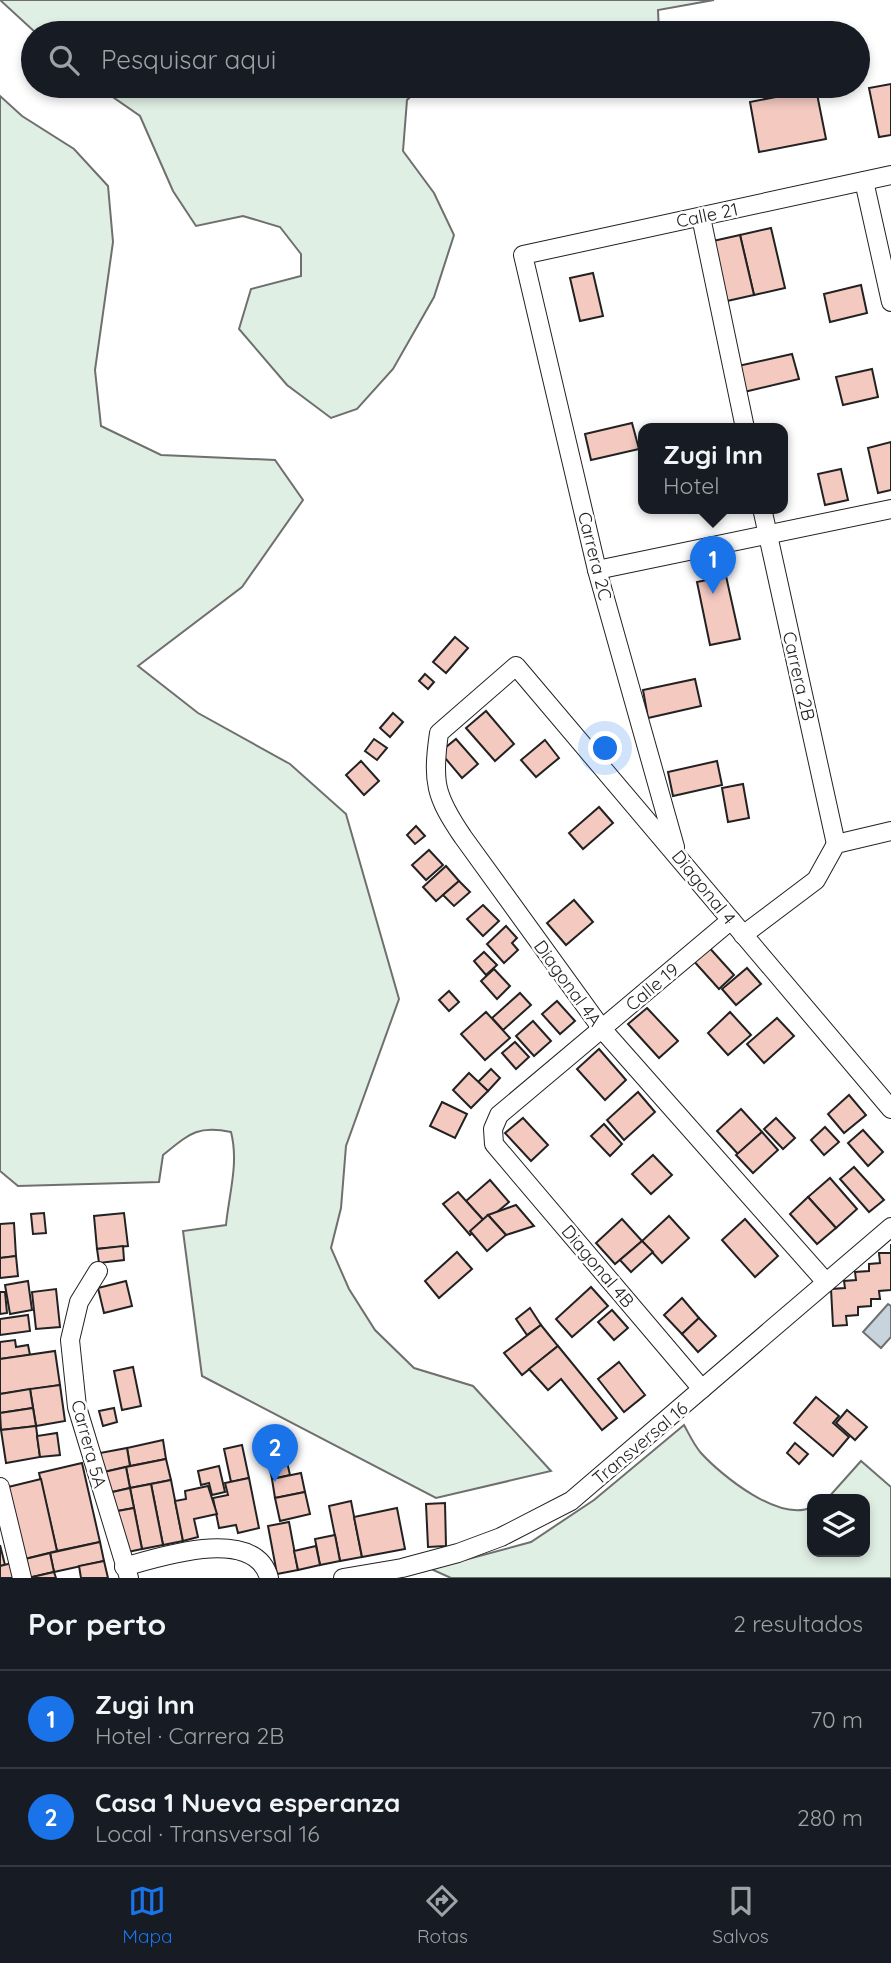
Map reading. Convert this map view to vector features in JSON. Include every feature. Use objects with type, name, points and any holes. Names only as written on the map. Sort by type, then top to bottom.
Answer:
[{"type":"street","name":"Calle 21","points":[[523,256],[891,175]]},
{"type":"street","points":[[864,181],[891,302]]},
{"type":"street","points":[[701,216],[744,423]]},
{"type":"street","name":"Carrera 2C","points":[[523,256],[597,569],[677,853]]},
{"type":"street","points":[[597,569],[891,509]]},
{"type":"street","name":"Carrera 2B","points":[[763,514],[836,844]]},
{"type":"street","name":"Diagonal 4","points":[[516,667],[677,853],[891,1109]]},
{"type":"street","name":"Diagonal 4A","points":[[516,667],[439,733],[433,772],[445,811],[602,1029],[825,1281]]},
{"type":"street","points":[[743,934],[816,880],[836,844],[891,831]]},
{"type":"street","name":"Calle 19","points":[[494,1144],[493,1129],[499,1115],[731,920]]},
{"type":"street","name":"Diagonal 4B","points":[[494,1144],[702,1389]]},
{"type":"street","name":"Transversal 16","points":[[343,1578],[402,1568],[458,1553],[537,1520],[571,1502],[891,1227]]},
{"type":"street","name":"Carrera 5A","points":[[97,1270],[79,1302],[70,1340],[76,1406],[127,1572]]},
{"type":"street","points":[[0,1487],[22,1578]]},
{"type":"street","points":[[127,1572],[182,1550],[234,1549],[260,1561],[268,1578]]},
{"type":"green space","points":[[0,0],[714,0],[658,10],[658,21],[23,21]]},
{"type":"green space","points":[[0,96],[22,116],[74,149],[108,186],[113,242],[95,370],[101,426],[161,455],[275,460],[303,500],[242,587],[138,666],[198,713],[290,764],[346,814],[399,999],[346,1146],[341,1208],[331,1248],[349,1289],[375,1330],[414,1368],[473,1386],[551,1471],[436,1498],[202,1376],[183,1231],[226,1225],[234,1167],[231,1132],[201,1131],[180,1142],[163,1155],[159,1182],[18,1186],[0,1171]]},
{"type":"green space","points":[[114,98],[409,98],[403,151],[434,193],[454,235],[434,297],[393,369],[357,409],[331,418],[287,385],[239,329],[251,289],[301,276],[301,254],[280,227],[243,216],[196,226],[173,191],[140,116]]},
{"type":"green space","points":[[684,1425],[701,1453],[752,1495],[784,1509],[807,1508],[807,1557],[870,1557],[870,1494],[831,1494],[861,1461],[891,1487],[891,1578],[451,1578],[431,1569],[531,1542],[594,1500]]},
{"type":"shaded area","points":[[888,1304],[891,1306],[891,1337],[881,1348],[863,1332]]},
{"type":"building","points":[[891,84],[891,135],[879,137],[870,88]]},
{"type":"building","points":[[770,98],[818,98],[826,139],[759,152],[750,102]]},
{"type":"building","points":[[771,228],[785,288],[754,295],[740,235]]},
{"type":"building","points":[[740,235],[754,295],[727,301],[713,241]]},
{"type":"building","points":[[593,273],[603,316],[580,321],[570,278]]},
{"type":"building","points":[[861,285],[867,313],[830,322],[824,294]]},
{"type":"building","points":[[792,354],[799,379],[744,392],[738,366]]},
{"type":"building","points":[[872,369],[878,397],[843,405],[836,377]]},
{"type":"building","points":[[632,423],[638,449],[591,460],[585,434]]},
{"type":"building","points":[[891,442],[891,490],[878,493],[868,448]]},
{"type":"building","points":[[841,469],[848,500],[825,505],[818,474]]},
{"type":"building","points":[[726,576],[740,639],[710,645],[697,582]]},
{"type":"building","points":[[455,637],[468,648],[446,673],[433,662]]},
{"type":"building","points":[[425,674],[434,682],[428,689],[419,681]]},
{"type":"building","points":[[695,679],[701,706],[648,718],[643,690]]},
{"type":"building","points":[[486,711],[514,744],[495,761],[466,728]]},
{"type":"building","points":[[393,713],[403,722],[390,737],[380,728]]},
{"type":"building","points":[[374,739],[387,748],[377,760],[365,751]]},
{"type":"building","points":[[456,739],[478,764],[462,778],[440,752]]},
{"type":"building","points":[[545,740],[559,758],[536,777],[521,760]]},
{"type":"building","points":[[361,761],[379,781],[364,795],[346,775]]},
{"type":"building","points":[[717,761],[722,785],[673,796],[668,772]]},
{"type":"building","points":[[743,784],[749,818],[728,822],[722,788]]},
{"type":"building","points":[[599,807],[613,823],[583,849],[569,833]]},
{"type":"building","points":[[416,826],[425,836],[415,844],[407,835]]},
{"type":"building","points":[[429,850],[443,865],[426,880],[412,865]]},
{"type":"building","points":[[446,866],[459,881],[436,901],[423,887]]},
{"type":"building","points":[[459,881],[470,892],[454,906],[443,895]]},
{"type":"building","points":[[574,900],[593,922],[566,945],[547,923]]},
{"type":"building","points":[[483,905],[499,921],[483,936],[467,919]]},
{"type":"building","points":[[506,926],[517,938],[512,943],[518,950],[504,963],[487,944]]},
{"type":"building","points":[[706,944],[734,975],[719,989],[691,958]]},
{"type":"building","points":[[484,952],[497,965],[486,975],[474,961]]},
{"type":"building","points":[[747,968],[761,984],[736,1005],[722,989]]},
{"type":"building","points":[[494,969],[510,986],[497,999],[481,981]]},
{"type":"building","points":[[449,991],[459,1002],[449,1011],[439,1000]]},
{"type":"building","points":[[520,993],[531,1005],[503,1030],[492,1018]]},
{"type":"building","points":[[557,1001],[575,1021],[560,1034],[542,1014]]},
{"type":"building","points":[[647,1008],[678,1041],[659,1058],[628,1024]]},
{"type":"building","points":[[486,1012],[510,1038],[485,1060],[461,1034]]},
{"type":"building","points":[[730,1012],[751,1035],[728,1055],[708,1033]]},
{"type":"building","points":[[777,1018],[794,1036],[764,1063],[747,1044]]},
{"type":"building","points":[[533,1021],[551,1041],[534,1056],[516,1036]]},
{"type":"building","points":[[515,1042],[529,1057],[516,1069],[502,1053]]},
{"type":"building","points":[[599,1049],[626,1080],[605,1100],[577,1069]]},
{"type":"building","points":[[491,1069],[500,1078],[488,1091],[478,1082]]},
{"type":"building","points":[[469,1073],[488,1091],[471,1108],[453,1090]]},
{"type":"building","points":[[638,1092],[655,1112],[624,1140],[607,1120]]},
{"type":"building","points":[[849,1095],[866,1115],[844,1133],[828,1114]]},
{"type":"building","points":[[442,1102],[467,1114],[455,1138],[430,1126]]},
{"type":"building","points":[[741,1109],[762,1132],[738,1154],[717,1131]]},
{"type":"building","points":[[523,1118],[548,1145],[531,1161],[505,1133]]},
{"type":"building","points":[[776,1118],[795,1138],[783,1149],[764,1129]]},
{"type":"building","points":[[604,1124],[622,1144],[610,1156],[591,1136]]},
{"type":"building","points":[[825,1127],[839,1142],[824,1155],[811,1140]]},
{"type":"building","points":[[863,1130],[883,1152],[868,1166],[848,1143]]},
{"type":"building","points":[[762,1132],[778,1150],[753,1173],[736,1155]]},
{"type":"building","points":[[653,1155],[672,1175],[651,1194],[632,1174]]},
{"type":"building","points":[[854,1167],[884,1200],[869,1212],[840,1179]]},
{"type":"building","points":[[830,1178],[857,1209],[836,1228],[808,1197]]},
{"type":"building","points":[[490,1180],[509,1202],[485,1222],[466,1201]]},
{"type":"building","points":[[458,1192],[485,1222],[470,1235],[443,1204]]},
{"type":"building","points":[[808,1197],[836,1228],[817,1244],[790,1214]]},
{"type":"building","points":[[516,1205],[534,1226],[506,1235],[488,1215]]},
{"type":"building","points":[[44,1213],[46,1233],[33,1234],[31,1214]]},
{"type":"building","points":[[124,1213],[128,1246],[97,1249],[94,1216]]},
{"type":"building","points":[[488,1215],[506,1235],[487,1251],[470,1231]]},
{"type":"building","points":[[669,1216],[689,1238],[662,1263],[642,1241]]},
{"type":"building","points":[[622,1219],[642,1241],[615,1264],[596,1243]]},
{"type":"building","points":[[745,1219],[778,1256],[755,1277],[722,1240]]},
{"type":"building","points":[[14,1223],[16,1256],[0,1258],[0,1224]]},
{"type":"building","points":[[642,1241],[653,1252],[631,1272],[620,1260]]},
{"type":"building","points":[[123,1246],[124,1260],[99,1263],[97,1249]]},
{"type":"building","points":[[457,1252],[472,1269],[439,1298],[425,1281]]},
{"type":"building","points":[[879,1253],[891,1253],[891,1290],[879,1291],[880,1299],[871,1299],[871,1306],[858,1307],[858,1315],[846,1316],[847,1325],[833,1326],[831,1289],[845,1288],[844,1281],[856,1280],[855,1272],[869,1271],[869,1264],[880,1263]]},
{"type":"building","points":[[16,1256],[18,1276],[0,1278],[0,1258]]},
{"type":"building","points":[[28,1281],[32,1310],[10,1314],[5,1285]]},
{"type":"building","points":[[126,1281],[132,1306],[104,1313],[98,1288]]},
{"type":"building","points":[[591,1287],[608,1306],[572,1337],[556,1319]]},
{"type":"building","points":[[56,1289],[60,1327],[36,1329],[32,1292]]},
{"type":"building","points":[[0,1292],[5,1292],[7,1313],[0,1314]]},
{"type":"building","points":[[682,1298],[699,1318],[682,1334],[664,1315]]},
{"type":"building","points":[[530,1308],[541,1325],[527,1335],[516,1319]]},
{"type":"building","points":[[612,1310],[628,1328],[614,1340],[598,1322]]},
{"type":"building","points":[[28,1315],[30,1331],[0,1335],[0,1319]]},
{"type":"building","points":[[699,1318],[716,1336],[698,1352],[682,1334]]},
{"type":"building","points":[[541,1325],[558,1346],[522,1375],[504,1353]]},
{"type":"building","points":[[15,1340],[16,1347],[28,1345],[30,1355],[0,1359],[0,1342]]},
{"type":"building","points":[[558,1346],[617,1418],[602,1430],[561,1379],[548,1390],[529,1369]]},
{"type":"building","points":[[55,1351],[60,1385],[0,1394],[0,1359]]},
{"type":"building","points":[[619,1362],[645,1395],[624,1412],[598,1379]]},
{"type":"building","points":[[133,1367],[141,1406],[122,1410],[114,1371]]},
{"type":"building","points":[[60,1385],[65,1421],[36,1426],[30,1389]]},
{"type":"building","points":[[30,1389],[33,1408],[0,1413],[0,1394]]},
{"type":"building","points":[[816,1397],[839,1416],[833,1423],[849,1437],[833,1456],[794,1423]]},
{"type":"building","points":[[33,1408],[36,1426],[1,1430],[0,1413]]},
{"type":"building","points":[[114,1408],[117,1422],[103,1426],[99,1411]]},
{"type":"building","points":[[847,1410],[867,1427],[855,1440],[836,1423]]},
{"type":"building","points":[[36,1426],[40,1457],[6,1463],[1,1430]]},
{"type":"building","points":[[57,1433],[60,1455],[40,1457],[37,1436]]},
{"type":"building","points":[[281,1433],[286,1458],[268,1461],[263,1437]]},
{"type":"building","points":[[163,1440],[166,1459],[130,1466],[127,1448]]},
{"type":"building","points":[[795,1443],[808,1454],[799,1464],[787,1453]]},
{"type":"building","points":[[242,1445],[249,1478],[231,1482],[224,1449]]},
{"type":"building","points":[[127,1448],[130,1466],[104,1472],[100,1453]]},
{"type":"building","points":[[286,1458],[290,1475],[272,1479],[268,1461]]},
{"type":"building","points":[[166,1459],[171,1480],[130,1488],[126,1467]]},
{"type":"building","points":[[82,1463],[100,1542],[57,1551],[39,1473]]},
{"type":"building","points":[[219,1466],[225,1492],[212,1495],[209,1483],[201,1485],[198,1471]]},
{"type":"building","points":[[126,1467],[130,1488],[108,1493],[104,1472]]},
{"type":"building","points":[[301,1473],[305,1492],[275,1498],[272,1479]]},
{"type":"building","points":[[249,1478],[259,1528],[238,1533],[236,1525],[219,1528],[213,1498],[228,1495],[225,1483]]},
{"type":"building","points":[[41,1479],[57,1551],[21,1560],[4,1488]]},
{"type":"building","points":[[171,1480],[183,1541],[163,1545],[151,1484]]},
{"type":"building","points":[[151,1484],[163,1545],[142,1549],[130,1488]]},
{"type":"building","points":[[208,1486],[217,1514],[194,1519],[198,1537],[183,1541],[175,1501],[186,1499],[185,1491]]},
{"type":"building","points":[[130,1488],[134,1508],[112,1512],[108,1493]]},
{"type":"building","points":[[305,1492],[310,1514],[280,1521],[275,1498]]},
{"type":"building","points":[[351,1501],[362,1557],[340,1561],[329,1506]]},
{"type":"building","points":[[445,1503],[446,1546],[428,1547],[426,1504]]},
{"type":"building","points":[[134,1508],[142,1549],[123,1553],[112,1512]]},
{"type":"building","points":[[397,1508],[405,1549],[362,1557],[354,1517]]},
{"type":"building","points":[[289,1522],[298,1570],[277,1574],[268,1526]]},
{"type":"building","points":[[335,1535],[340,1561],[320,1565],[315,1539]]},
{"type":"building","points":[[100,1542],[104,1561],[54,1572],[50,1553]]},
{"type":"building","points":[[0,1545],[5,1565],[0,1566]]},
{"type":"building","points":[[316,1546],[320,1565],[298,1570],[294,1551]]},
{"type":"building","points":[[50,1553],[54,1572],[28,1578],[21,1560]]},
{"type":"building","points":[[104,1561],[108,1578],[81,1578],[79,1566]]},
{"type":"building","points":[[12,1563],[16,1578],[0,1578],[0,1566]]},
{"type":"building","points":[[54,1572],[56,1578],[28,1578]]},
{"type":"place","name":"Zugi Inn","points":[[713,594]]},
{"type":"place","name":"Casa 1 Nueva esperanza","points":[[275,1482]]}]
